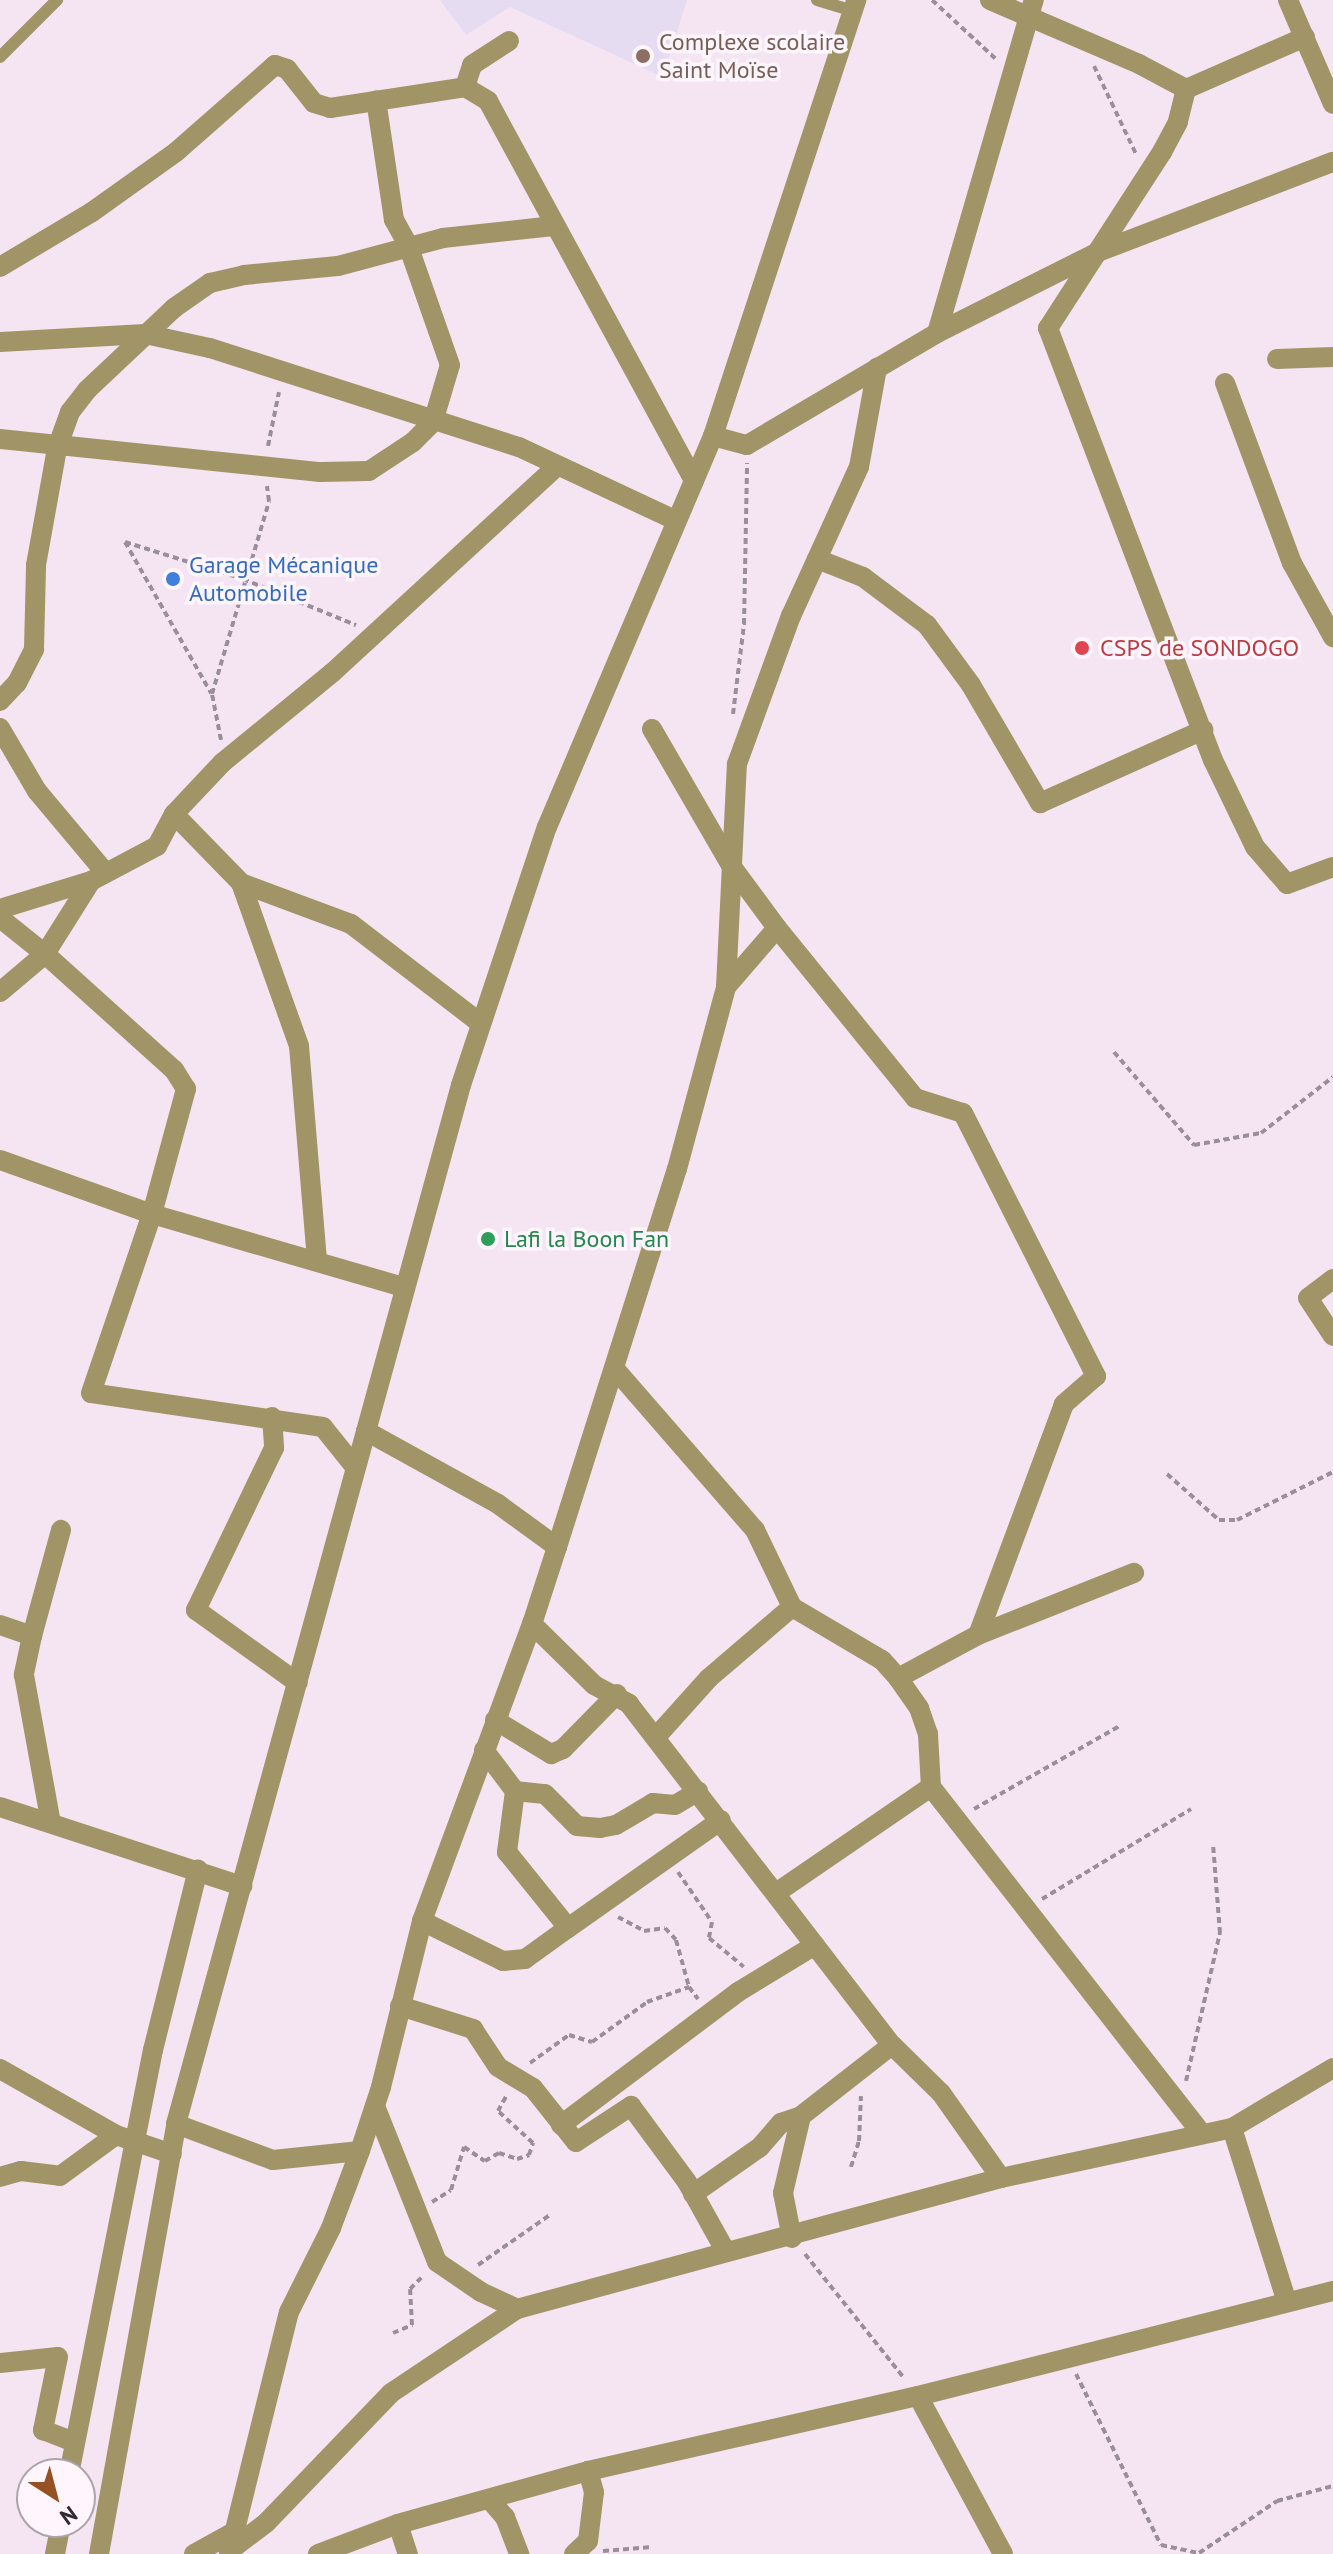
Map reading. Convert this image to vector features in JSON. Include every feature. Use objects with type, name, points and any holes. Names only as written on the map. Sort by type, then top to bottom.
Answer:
[{"type":"street","points":[[990,0],[1032,10],[1084,42],[1186,89],[1305,37]]},
{"type":"street","points":[[1288,0],[1333,104]]},
{"type":"street","points":[[99,2554],[176,2124],[404,1287],[480,1023],[547,827],[713,436],[854,6]]},
{"type":"street","points":[[937,333],[1032,10]]},
{"type":"street","points":[[465,87],[472,65],[509,41]]},
{"type":"street","points":[[0,267],[92,212],[176,152],[275,65],[287,69],[314,103],[330,108],[465,87],[488,101],[553,226],[694,481]]},
{"type":"street","points":[[1186,89],[1178,122],[1147,176],[1048,328],[1203,730],[1255,847],[1287,884],[1333,867]]},
{"type":"street","points":[[0,439],[57,448],[369,471],[397,456],[433,422],[450,365],[408,245],[394,220],[376,100]]},
{"type":"street","points":[[713,436],[747,445],[937,333],[1098,252],[1333,162]]},
{"type":"street","points":[[0,701],[17,683],[34,649],[36,565],[57,448],[70,412],[87,390],[145,334],[210,283],[338,266],[408,245],[553,226]]},
{"type":"street","points":[[0,342],[145,334],[284,368],[433,422],[519,447],[677,521]]},
{"type":"street","points":[[1277,359],[1332,359]]},
{"type":"street","points":[[231,2546],[289,2312],[331,2228],[360,2151],[375,2106],[422,1921],[532,1624],[615,1369],[726,987],[737,764],[817,559],[859,467],[877,368]]},
{"type":"street","points":[[1225,383],[1292,563],[1333,637]]},
{"type":"street","points":[[0,909],[98,876],[157,846],[174,814],[222,763],[373,634],[557,466]]},
{"type":"street","points":[[817,559],[863,577],[927,625],[971,685],[1040,803],[1203,730]]},
{"type":"street","points":[[0,728],[37,791],[98,876]]},
{"type":"street","points":[[652,729],[732,867],[777,928],[915,1098],[963,1113],[1096,1376],[1064,1404],[978,1635]]},
{"type":"street","points":[[174,814],[241,883],[299,1046],[317,1261]]},
{"type":"street","points":[[0,992],[45,954],[98,876]]},
{"type":"street","points":[[241,883],[351,924],[480,1023]]},
{"type":"street","points":[[0,918],[45,954],[184,1084],[152,1214],[91,1393],[272,1417],[323,1427],[355,1467]]},
{"type":"street","points":[[726,987],[777,928]]},
{"type":"street","points":[[0,1183],[4,1161],[152,1214],[404,1287]]},
{"type":"street","points":[[1333,1279],[1308,1298],[1333,1336]]},
{"type":"street","points":[[615,1369],[755,1530],[792,1607],[882,1660],[898,1678],[919,1708],[928,1734],[931,1787],[1202,2134]]},
{"type":"street","points":[[272,1417],[274,1448],[196,1610],[298,1683]]},
{"type":"street","points":[[366,1431],[498,1504],[557,1547]]},
{"type":"street","points":[[51,1823],[24,1675],[61,1530]]},
{"type":"street","points":[[898,1678],[978,1635],[1134,1573]]},
{"type":"street","points":[[656,1737],[709,1678],[792,1607]]},
{"type":"street","points":[[532,1624],[594,1685],[617,1694],[656,1737],[892,2045],[941,2093],[1001,2178]]},
{"type":"street","points":[[0,1625],[32,1636]]},
{"type":"street","points":[[495,1720],[551,1754],[563,1749],[617,1694]]},
{"type":"street","points":[[484,1750],[515,1791],[507,1852],[568,1928]]},
{"type":"street","points":[[776,1893],[931,1787]]},
{"type":"street","points":[[515,1791],[545,1794],[577,1826],[600,1828],[616,1825],[653,1803],[675,1805],[698,1791]]},
{"type":"street","points":[[1,1808],[242,1886]]},
{"type":"street","points":[[422,1921],[503,1961],[525,1959],[721,1820]]},
{"type":"street","points":[[72,2458],[125,2138],[198,1870]]},
{"type":"street","points":[[561,2125],[709,2014],[815,1945]]},
{"type":"street","points":[[400,2006],[473,2029],[498,2067],[533,2088],[561,2125],[580,2142],[631,2106]]},
{"type":"street","points":[[693,2194],[765,2143],[781,2123],[801,2116],[892,2045]]},
{"type":"street","points":[[194,2554],[231,2546],[266,2523],[391,2393],[517,2309],[726,2252],[792,2238],[1001,2178],[1232,2128],[1333,2068]]},
{"type":"street","points":[[0,2069],[125,2138],[172,2154]]},
{"type":"street","points":[[614,2085],[693,2194],[726,2252]]},
{"type":"street","points":[[375,2106],[437,2262],[461,2279],[517,2309]]},
{"type":"street","points":[[792,2238],[783,2193],[801,2116]]},
{"type":"street","points":[[176,2124],[273,2160],[360,2151]]},
{"type":"street","points":[[1232,2128],[1287,2302]]},
{"type":"street","points":[[0,2177],[21,2171],[60,2176],[125,2138]]},
{"type":"street","points":[[318,2554],[398,2524],[588,2471],[918,2396],[1333,2291]]},
{"type":"street","points":[[0,2363],[58,2357],[43,2430],[74,2442]]},
{"type":"street","points":[[918,2396],[1003,2554]]},
{"type":"street","points":[[574,2554],[588,2541],[594,2492],[588,2471]]},
{"type":"street","points":[[490,2500],[505,2517],[519,2554]]},
{"type":"street","points":[[398,2524],[408,2554]]},
{"type":"lane","points":[[0,57],[57,0]]},
{"type":"lane","points":[[817,0],[854,6]]},
{"type":"path","points":[[932,0],[989,48],[1010,79]]},
{"type":"path","points":[[1084,42],[1147,176]]},
{"type":"path","points":[[212,694],[243,579],[269,501],[264,465],[284,368]]},
{"type":"path","points":[[733,717],[745,609],[747,445]]},
{"type":"path","points":[[222,763],[212,694],[125,542],[243,579],[373,634]]},
{"type":"path","points":[[1114,1052],[1194,1145],[1261,1133],[1333,1077]]},
{"type":"path","points":[[1167,1474],[1219,1520],[1237,1520],[1333,1472]]},
{"type":"path","points":[[958,1818],[1121,1725]]},
{"type":"path","points":[[1028,1908],[1191,1809]]},
{"type":"path","points":[[1180,2107],[1220,1933],[1213,1844]]},
{"type":"path","points":[[668,1857],[712,1922],[709,1938],[756,1981]]},
{"type":"path","points":[[600,1907],[644,1931],[665,1928],[676,1940],[689,1987],[709,2014]]},
{"type":"path","points":[[417,2212],[451,2190],[464,2147],[485,2161],[499,2153],[517,2159],[529,2155],[533,2143],[498,2111],[530,2063],[569,2035],[592,2042],[647,2002],[689,1987]]},
{"type":"path","points":[[851,2167],[859,2141],[865,2066]]},
{"type":"path","points":[[461,2279],[551,2214]]},
{"type":"path","points":[[792,2238],[918,2396]]},
{"type":"path","points":[[393,2333],[412,2325],[410,2289],[437,2262]]},
{"type":"path","points":[[1068,2358],[1161,2545],[1199,2553],[1277,2501],[1333,2486]]},
{"type":"path","points":[[595,2552],[652,2547]]},
{"type":"shaded area","name":"Complexe scolaire Saint Moïse","points":[[440,0],[687,0],[663,77],[510,7],[466,35]]},
{"type":"place","name":"Complexe scolaire Saint Moïse","points":[[643,56]]},
{"type":"place","name":"Garage Mécanique Automobile","points":[[173,579]]},
{"type":"place","name":"CSPS de SONDOGO","points":[[1082,648]]},
{"type":"place","name":"Lafi la Boon Fan","points":[[488,1239]]}]
